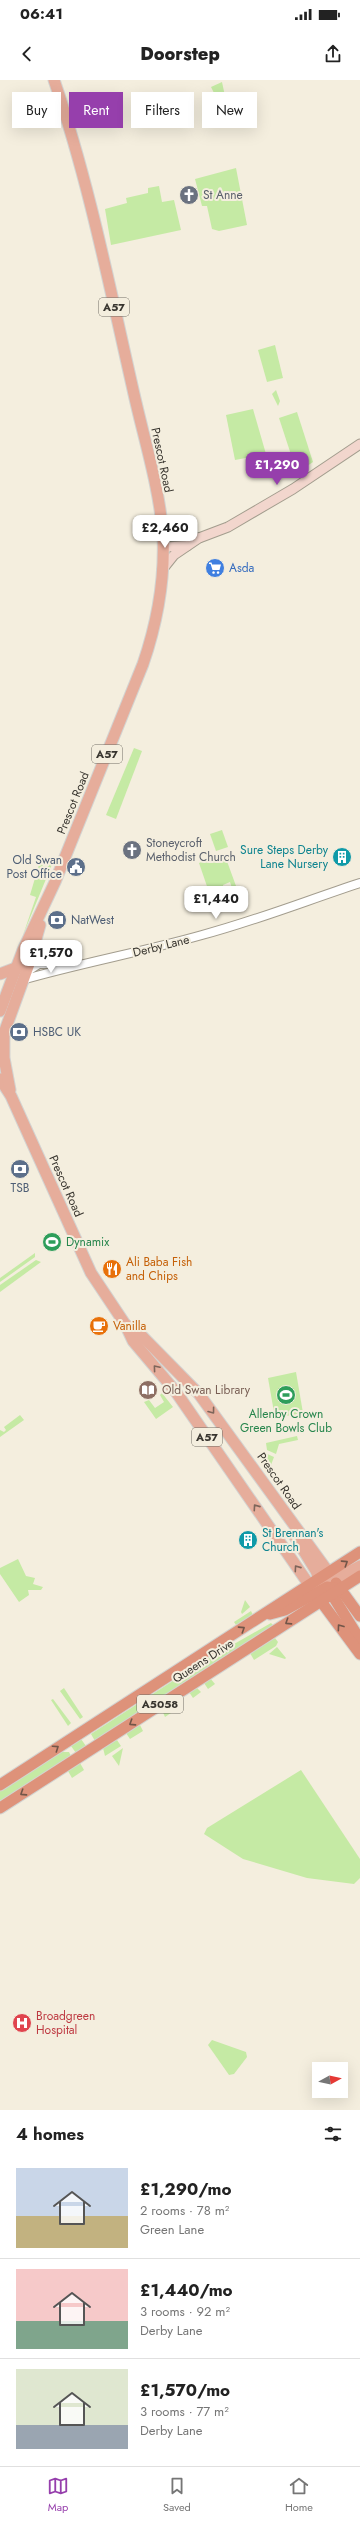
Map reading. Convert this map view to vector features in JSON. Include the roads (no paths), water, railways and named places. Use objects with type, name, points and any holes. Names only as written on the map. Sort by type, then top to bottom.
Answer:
[{"type":"highway","name":"A5058","points":[[325,1587],[360,1552]]},
{"type":"highway","name":"A5058","points":[[325,1587],[360,1576]]},
{"type":"highway","name":"Queens Drive","points":[[0,1785],[263,1616],[285,1610],[325,1587]]},
{"type":"highway","name":"Queens Drive","points":[[0,1808],[325,1587]]},
{"type":"highway","name":"A57","points":[[325,1587],[360,1616]]},
{"type":"highway","name":"A57","points":[[325,1587],[360,1654]]},
{"type":"highway","points":[[325,1587],[360,1640]]},
{"type":"main road","name":"Prescot Road","points":[[11,1096],[1,1044],[45,906],[143,664],[155,627],[162,570],[163,541],[149,463],[85,181],[54,80]]},
{"type":"main road","points":[[162,570],[170,558],[199,538],[228,527],[293,489],[360,444]]},
{"type":"main road","points":[[163,541],[199,538]]},
{"type":"main road","points":[[163,541],[187,546]]},
{"type":"main road","name":"Prescot Road","points":[[0,1011],[23,973]]},
{"type":"main road","points":[[0,974],[23,973]]},
{"type":"main road","points":[[0,988],[23,973]]},
{"type":"main road","name":"Prescot Road","points":[[0,1079],[11,1096],[90,1273],[126,1324],[133,1342],[176,1392],[325,1587]]},
{"type":"main road","name":"Prescot Road","points":[[126,1324],[140,1334],[199,1394],[233,1437],[276,1501],[325,1587]]},
{"type":"main road","points":[[325,1587],[360,1566]]},
{"type":"street","name":"Derby Lane","points":[[23,973],[122,956],[203,935],[360,882]]},
{"type":"street","name":"Derby Lane","points":[[23,973],[74,965]]},
{"type":"street","points":[[0,1014],[23,973]]},
{"type":"place","name":"St Anne","points":[[189,195]]},
{"type":"place","name":"Asda","points":[[215,568]]},
{"type":"place","name":"Stoneycroft Methodist Church","points":[[132,850]]},
{"type":"place","name":"Sure Steps Derby Lane Nursery","points":[[342,857]]},
{"type":"place","name":"Old Swan Post Office","points":[[76,867]]},
{"type":"place","name":"NatWest","points":[[57,920]]},
{"type":"place","name":"HSBC UK","points":[[19,1032]]},
{"type":"place","name":"TSB","points":[[20,1169]]},
{"type":"place","name":"Dynamix","points":[[52,1242]]},
{"type":"place","name":"Ali Baba Fish and Chips","points":[[112,1269]]},
{"type":"place","name":"Vanilla","points":[[99,1326]]},
{"type":"place","name":"Old Swan Library","points":[[148,1390]]},
{"type":"place","name":"Allenby Crown Green Bowls Club","points":[[286,1395]]},
{"type":"place","name":"St Brennan's Church","points":[[248,1540]]},
{"type":"place","name":"Broadgreen Hospital","points":[[22,2023]]}]
